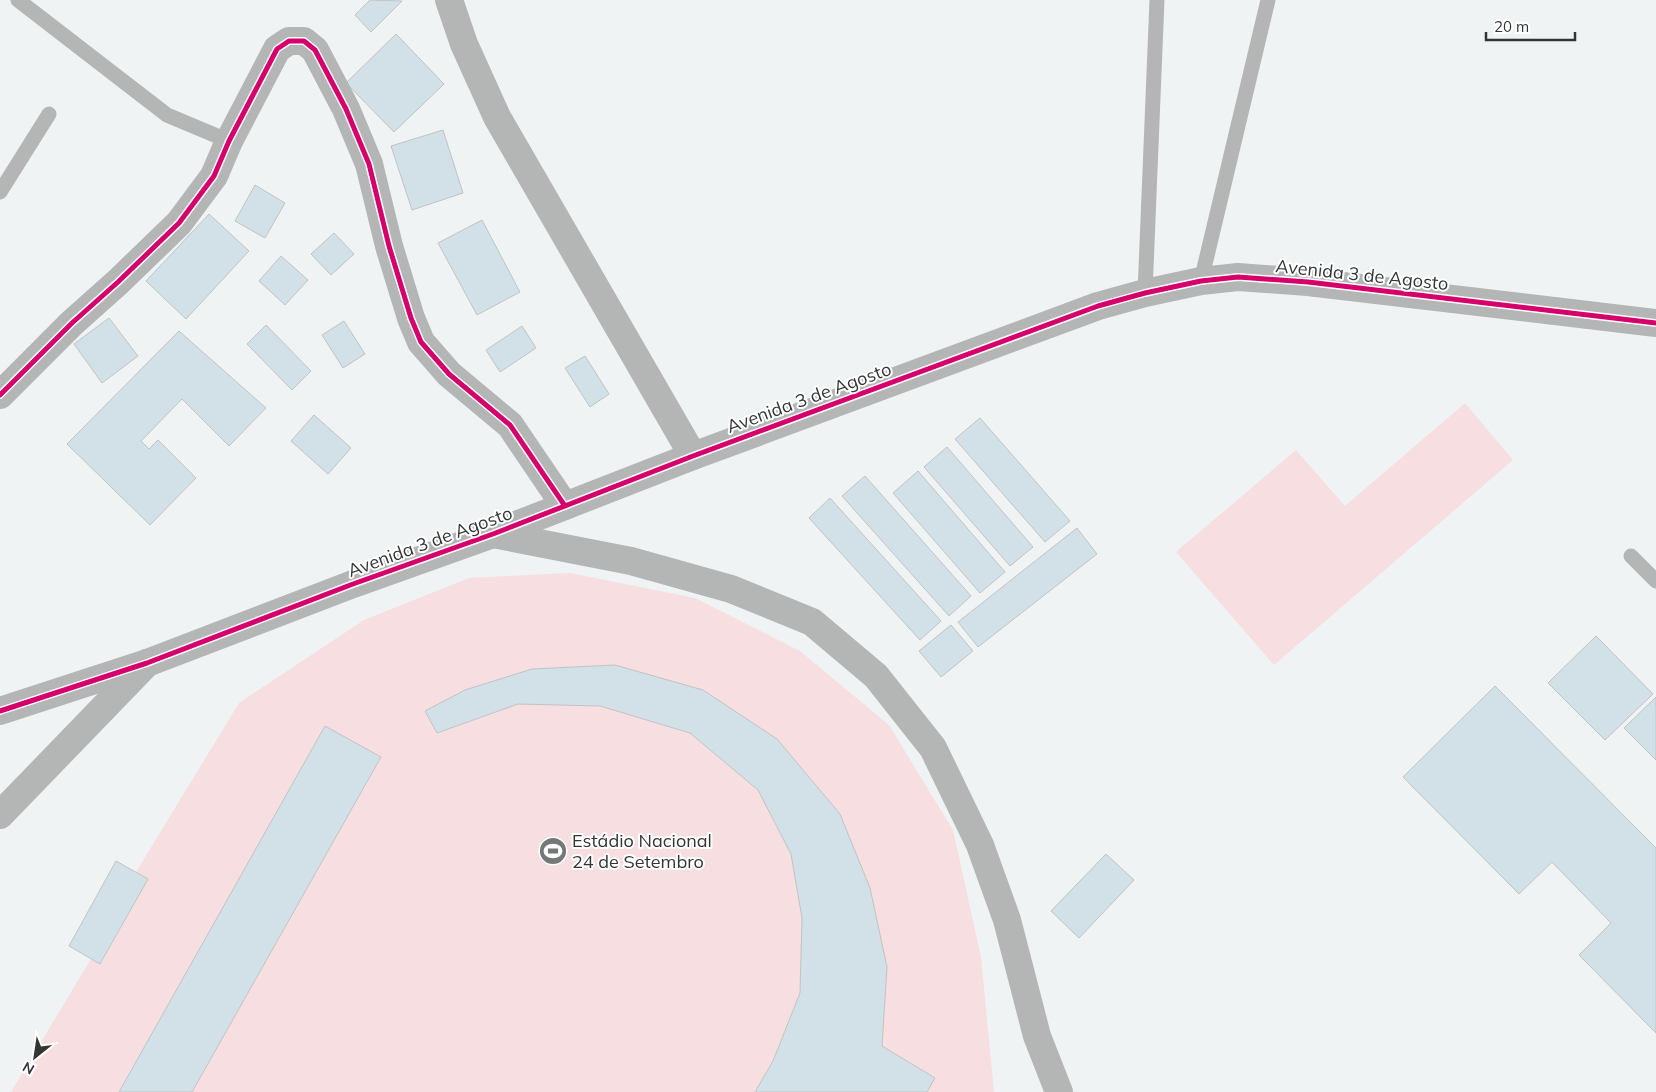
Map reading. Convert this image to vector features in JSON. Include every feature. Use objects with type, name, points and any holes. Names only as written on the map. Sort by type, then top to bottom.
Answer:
[{"type":"street","points":[[449,0],[464,44],[497,117],[693,456]]},
{"type":"street","points":[[0,395],[72,323],[179,223],[214,176],[229,142],[277,49],[289,41],[304,42],[315,50],[346,109],[368,164],[388,246],[410,318],[421,342],[449,374],[510,426],[565,506]]},
{"type":"street","name":"Avenida 3 de Agosto","points":[[0,711],[147,663],[353,584],[493,534],[693,456],[1098,306],[1145,292],[1201,281],[1238,277],[1308,282],[1656,323]]},
{"type":"street","points":[[493,534],[631,561],[731,589],[812,622],[876,676],[933,748],[980,845],[1007,920],[1037,1036],[1059,1092]]},
{"type":"street","points":[[0,815],[147,663]]},
{"type":"lane","points":[[18,0],[167,115],[229,142]]},
{"type":"lane","points":[[1145,292],[1157,0]]},
{"type":"lane","points":[[1201,281],[1268,0]]},
{"type":"lane","points":[[0,192],[49,114]]},
{"type":"lane","points":[[1631,556],[1656,581]]},
{"type":"shaded area","points":[[1465,403],[1513,460],[1274,665],[1176,552],[1296,450],[1345,506]]},
{"type":"shaded area","name":"Estádio Nacional 24 de Setembro","points":[[570,573],[695,598],[800,651],[889,725],[953,830],[981,957],[994,1092],[11,1092],[91,959],[101,964],[148,879],[136,872],[239,703],[364,620],[469,578]]},
{"type":"building","points":[[370,0],[402,1],[371,32],[355,15]]},
{"type":"building","points":[[396,34],[444,84],[394,132],[346,83]]},
{"type":"building","points":[[443,130],[463,193],[412,210],[391,146]]},
{"type":"building","points":[[255,185],[285,203],[265,238],[235,221]]},
{"type":"building","points":[[209,214],[249,251],[186,319],[146,281]]},
{"type":"building","points":[[482,220],[520,292],[477,315],[438,243]]},
{"type":"building","points":[[334,233],[354,254],[331,275],[311,254]]},
{"type":"building","points":[[281,256],[308,280],[285,305],[259,281]]},
{"type":"building","points":[[109,318],[138,356],[102,383],[74,344]]},
{"type":"building","points":[[344,321],[365,354],[343,368],[322,335]]},
{"type":"building","points":[[266,325],[311,371],[292,390],[247,344]]},
{"type":"building","points":[[522,326],[536,348],[500,372],[486,350]]},
{"type":"building","points":[[179,331],[266,408],[229,446],[182,399],[141,441],[149,449],[158,440],[196,478],[150,525],[67,444]]},
{"type":"building","points":[[585,356],[609,394],[590,407],[565,368]]},
{"type":"building","points":[[314,415],[351,448],[328,474],[291,441]]},
{"type":"building","points":[[980,418],[1070,521],[1045,542],[955,439]]},
{"type":"building","points":[[947,447],[1033,547],[1010,566],[924,467]]},
{"type":"building","points":[[918,471],[1005,572],[980,593],[893,493]]},
{"type":"building","points":[[865,476],[971,596],[949,616],[842,496]]},
{"type":"building","points":[[830,498],[941,621],[920,640],[809,518]]},
{"type":"building","points":[[1077,528],[1097,554],[978,647],[958,622]]},
{"type":"building","points":[[951,625],[973,651],[941,677],[919,651]]},
{"type":"building","points":[[1596,636],[1653,694],[1605,740],[1548,683]]},
{"type":"building","points":[[615,665],[703,690],[777,739],[840,814],[870,888],[887,967],[882,1046],[935,1078],[927,1092],[755,1092],[773,1061],[800,993],[802,918],[791,854],[758,790],[690,733],[600,706],[518,704],[437,733],[425,711],[465,690],[532,669]]},
{"type":"building","points":[[1495,686],[1656,848],[1656,1033],[1579,955],[1611,923],[1552,862],[1519,894],[1403,777]]},
{"type":"building","points":[[1656,697],[1656,760],[1624,728]]},
{"type":"building","points":[[325,726],[381,757],[192,1092],[119,1092]]},
{"type":"building","points":[[1106,854],[1134,880],[1079,938],[1051,911]]},
{"type":"building","points":[[116,861],[148,879],[100,964],[69,946]]},
{"type":"cycle path","points":[[0,395],[72,323],[179,223],[214,176],[229,141],[277,49],[289,41],[304,41],[315,50],[346,109],[369,164],[389,246],[411,318],[421,342],[449,374],[510,425],[565,506]]},
{"type":"cycle path","points":[[0,711],[147,663],[353,584],[493,534],[693,456],[1098,306],[1145,293],[1201,281],[1238,277],[1308,282],[1656,323]]},
{"type":"place","name":"Estádio Nacional 24 de Setembro","points":[[553,851]]}]
